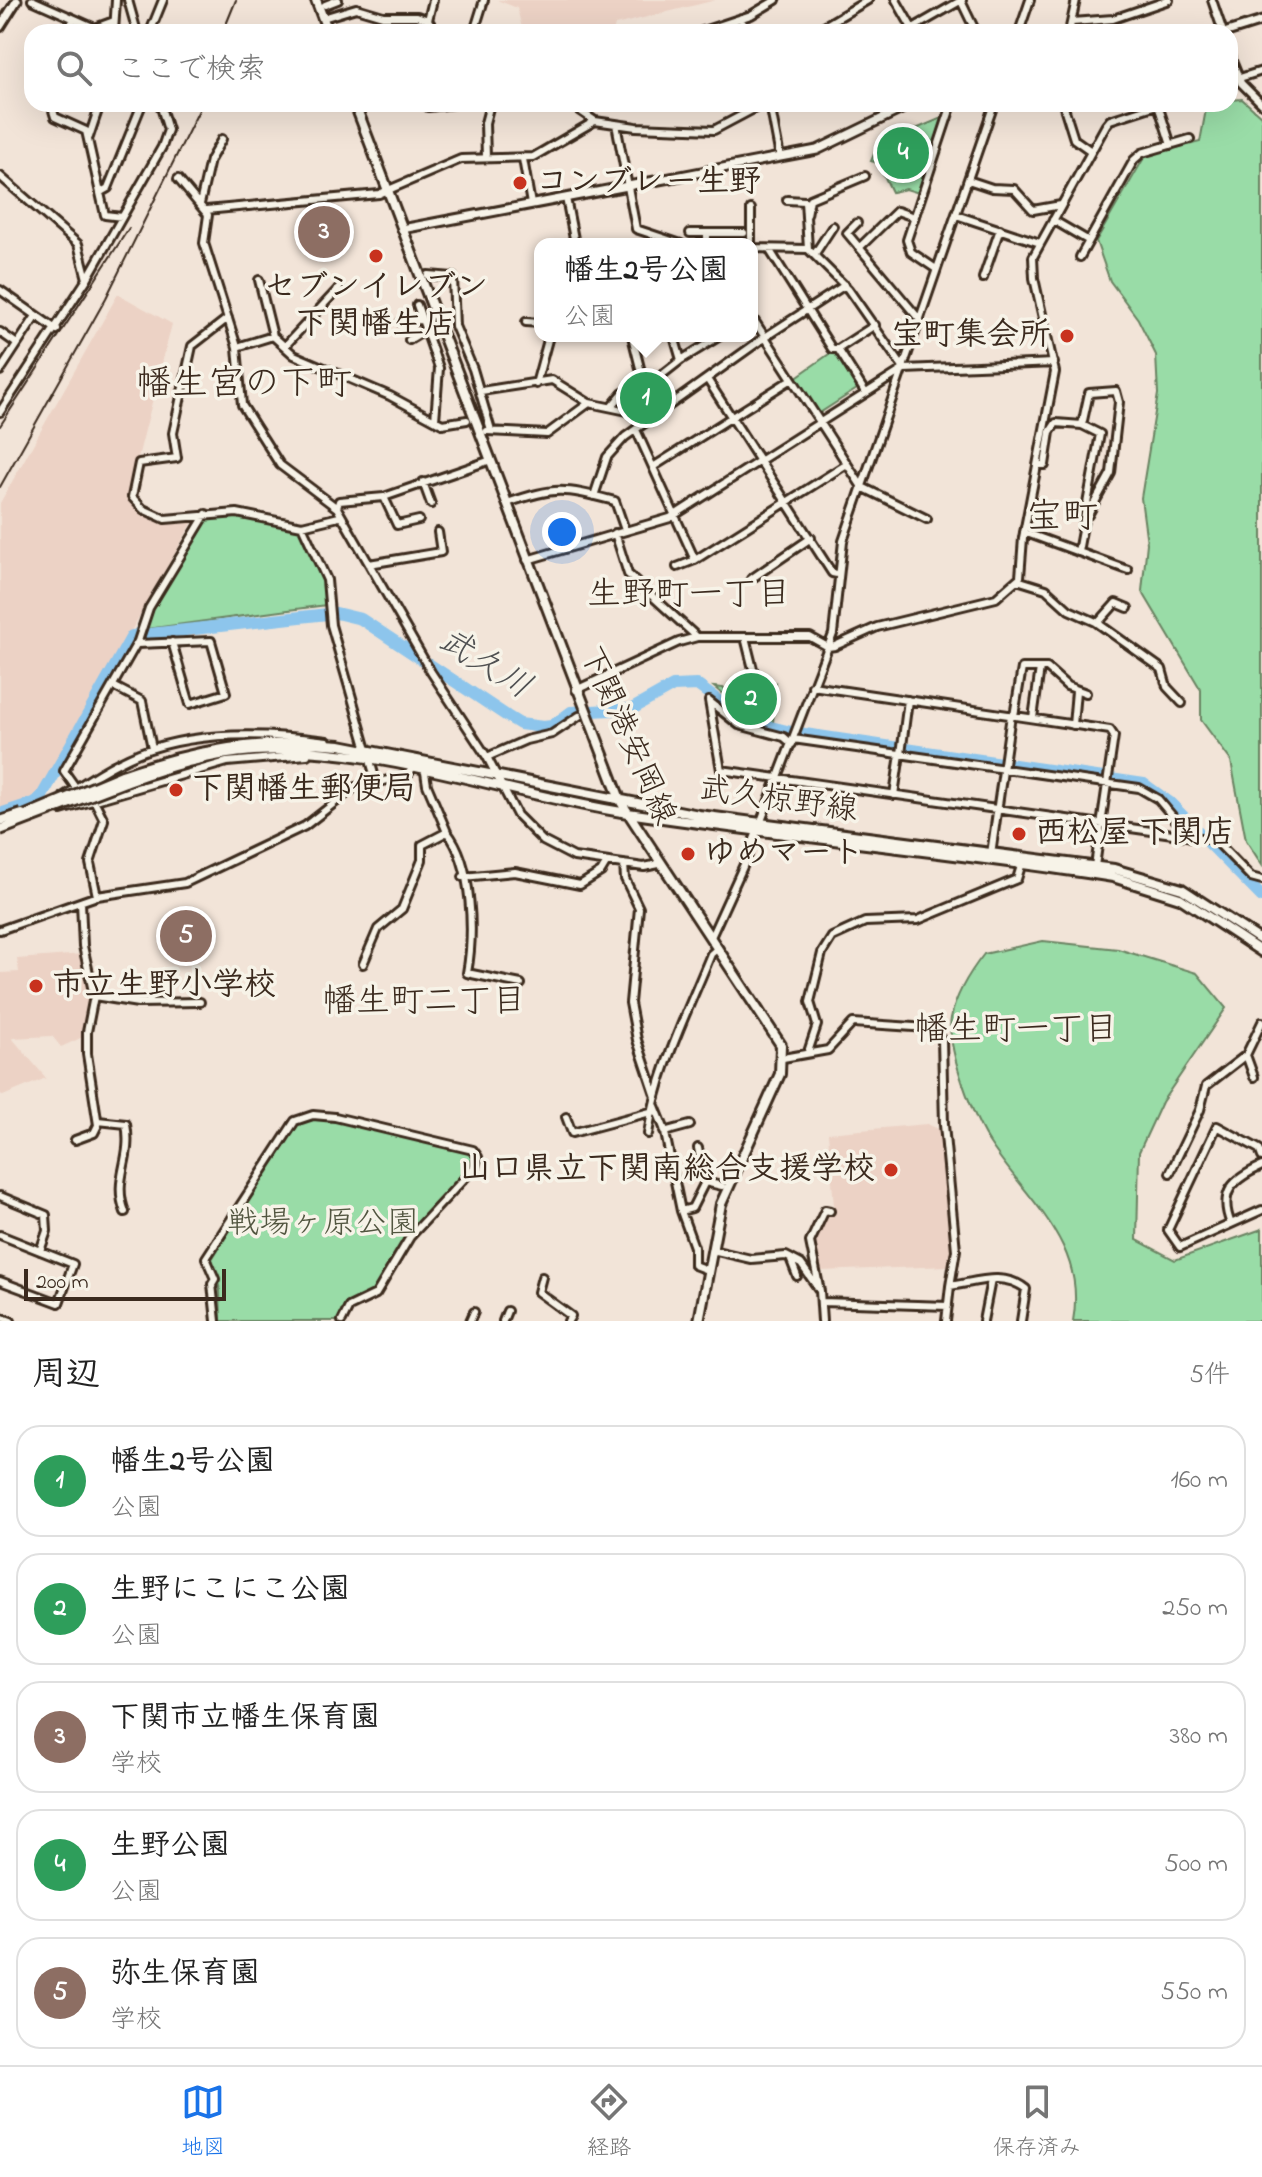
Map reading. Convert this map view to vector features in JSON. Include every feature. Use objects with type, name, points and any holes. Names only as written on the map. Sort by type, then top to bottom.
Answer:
[{"type":"main road","points":[[316,0],[325,24]]},
{"type":"main road","name":"下関港安岡線","points":[[358,112],[491,460],[583,713],[621,802],[659,864],[777,1036],[783,1058]]},
{"type":"main road","name":"武久椋野線","points":[[0,828],[192,753],[252,744],[317,743],[367,749],[418,763],[759,827]]},
{"type":"main road","name":"武久椋野線","points":[[123,779],[234,753],[317,752],[418,763]]},
{"type":"main road","name":"武久椋野線","points":[[418,763],[424,772],[626,813],[1136,873],[1182,889],[1262,941]]},
{"type":"main road","name":"武久椋野線","points":[[990,857],[1021,866],[1113,877],[1155,889],[1199,909],[1262,952]]},
{"type":"main road","points":[[699,1321],[721,1204],[780,1074],[783,1058]]},
{"type":"street","points":[[0,27],[17,0]]},
{"type":"street","points":[[32,0],[88,24]]},
{"type":"street","points":[[109,24],[114,21],[116,0]]},
{"type":"street","points":[[128,0],[135,24]]},
{"type":"street","points":[[153,24],[163,0]]},
{"type":"street","points":[[325,5],[338,0]]},
{"type":"street","points":[[428,20],[433,0]]},
{"type":"street","points":[[476,24],[484,0]]},
{"type":"street","points":[[723,24],[776,0]]},
{"type":"street","points":[[828,24],[868,0]]},
{"type":"street","points":[[896,0],[906,24]]},
{"type":"street","points":[[920,24],[962,0],[972,24]]},
{"type":"street","points":[[1022,24],[1030,0]]},
{"type":"street","points":[[1076,0],[1072,22],[1113,19],[1169,0]]},
{"type":"street","points":[[1212,0],[1222,24]]},
{"type":"street","points":[[323,18],[356,8],[383,16],[408,15],[428,20],[431,24]]},
{"type":"street","points":[[741,18],[743,24]]},
{"type":"street","points":[[71,24],[73,20]]},
{"type":"street","points":[[1238,28],[1262,21]]},
{"type":"street","points":[[1262,71],[1238,79],[1262,104]]},
{"type":"street","points":[[53,112],[55,117],[86,131],[105,215],[122,217]]},
{"type":"street","points":[[89,137],[97,112]]},
{"type":"street","points":[[101,192],[108,188],[139,112]]},
{"type":"street","points":[[0,412],[57,330],[154,165],[167,135],[162,112]]},
{"type":"street","points":[[486,112],[486,157]]},
{"type":"street","points":[[582,112],[595,121],[616,124],[714,130],[748,112]]},
{"type":"street","points":[[772,112],[780,157]]},
{"type":"street","points":[[402,229],[817,150],[888,112]]},
{"type":"street","points":[[936,269],[911,252],[908,245],[914,217],[949,112]]},
{"type":"street","points":[[711,937],[759,827],[828,647],[835,621],[837,574],[843,541],[991,112]]},
{"type":"street","points":[[1066,112],[1074,139],[1091,151]]},
{"type":"street","points":[[828,647],[890,623],[996,598],[1017,580],[1023,567],[1024,532],[1053,386],[1054,363],[1034,278],[1033,257],[1110,120],[1134,112]]},
{"type":"street","points":[[1161,112],[1171,145]]},
{"type":"street","points":[[206,210],[388,190],[454,161],[486,157],[523,159],[539,155],[595,121]]},
{"type":"street","points":[[616,124],[636,229],[663,238]]},
{"type":"street","points":[[200,204],[210,160],[222,139]]},
{"type":"street","points":[[1080,257],[1134,160],[1142,153],[1190,139]]},
{"type":"street","points":[[523,159],[531,204]]},
{"type":"street","points":[[0,176],[78,244],[87,279]]},
{"type":"street","points":[[807,215],[810,199],[865,176]]},
{"type":"street","points":[[178,179],[206,210],[209,219],[204,243],[237,347],[242,405],[251,423],[287,473],[337,508]]},
{"type":"street","points":[[968,180],[992,188],[1014,189],[1033,210],[1061,205]]},
{"type":"street","points":[[566,198],[574,238]]},
{"type":"street","points":[[787,200],[805,201],[811,252],[845,285],[904,369]]},
{"type":"street","points":[[751,209],[752,238]]},
{"type":"street","points":[[860,247],[897,211],[914,217]]},
{"type":"street","points":[[956,215],[1040,243]]},
{"type":"street","points":[[1053,220],[1089,241]]},
{"type":"street","points":[[857,223],[847,233],[920,320]]},
{"type":"street","points":[[811,252],[833,226]]},
{"type":"street","points":[[983,278],[1000,229]]},
{"type":"street","points":[[690,233],[744,233]]},
{"type":"street","points":[[707,233],[707,238]]},
{"type":"street","points":[[758,247],[811,252]]},
{"type":"street","points":[[769,249],[832,349],[838,349],[875,325]]},
{"type":"street","points":[[428,275],[453,277],[455,326],[481,391],[491,430]]},
{"type":"street","points":[[259,280],[273,336],[294,355],[390,396],[442,424],[467,420]]},
{"type":"street","points":[[594,496],[607,457],[625,437],[637,432],[765,337],[845,285]]},
{"type":"street","points":[[285,346],[339,288]]},
{"type":"street","points":[[0,290],[57,330]]},
{"type":"street","points":[[417,305],[439,368],[435,420]]},
{"type":"street","points":[[0,371],[36,316]]},
{"type":"street","points":[[228,318],[192,346],[173,433],[177,458],[139,463],[131,491],[139,507],[165,519],[206,514],[244,514],[302,526],[339,517]]},
{"type":"street","points":[[401,322],[420,320]]},
{"type":"street","points":[[526,322],[534,323]]},
{"type":"street","points":[[758,326],[862,487],[927,519]]},
{"type":"street","points":[[409,340],[424,331]]},
{"type":"street","points":[[0,332],[17,344]]},
{"type":"street","points":[[237,347],[273,336]]},
{"type":"street","points":[[536,384],[547,342]]},
{"type":"street","points":[[634,342],[644,384]]},
{"type":"street","points":[[676,342],[681,360]]},
{"type":"street","points":[[612,406],[623,393],[644,384],[710,342]]},
{"type":"street","points":[[838,349],[865,392]]},
{"type":"street","points":[[527,560],[675,515],[904,369],[1054,363]]},
{"type":"street","points":[[707,379],[832,573],[837,574]]},
{"type":"street","points":[[653,467],[792,379]]},
{"type":"street","points":[[481,391],[552,380],[589,403],[656,417]]},
{"type":"street","points":[[1082,425],[1089,393],[1117,393],[1111,473],[1088,515]]},
{"type":"street","points":[[479,432],[547,434],[589,403]]},
{"type":"street","points":[[1039,465],[1045,465],[1054,425],[1082,425],[1100,436],[1088,515],[1078,552]]},
{"type":"street","points":[[637,432],[695,560]]},
{"type":"street","points":[[491,460],[384,497],[344,499],[339,501],[337,508],[339,517],[418,651],[487,757],[501,788],[522,821],[548,845],[581,859],[644,867],[659,864]]},
{"type":"street","points":[[677,567],[695,560],[847,464]]},
{"type":"street","points":[[423,482],[431,504]]},
{"type":"street","points":[[507,503],[547,489],[594,496],[615,501],[625,530]]},
{"type":"street","points":[[384,497],[397,525],[419,520]]},
{"type":"street","points":[[97,896],[90,863],[104,820],[95,802],[76,788],[64,771],[138,643],[149,608],[206,514]]},
{"type":"street","points":[[302,526],[327,580],[330,619],[376,781]]},
{"type":"street","points":[[369,564],[441,552],[438,532]]},
{"type":"street","points":[[1024,532],[1128,570]]},
{"type":"street","points":[[615,533],[628,574],[697,637]]},
{"type":"street","points":[[751,579],[811,538]]},
{"type":"street","points":[[1017,580],[1039,585],[1069,610],[1098,623],[1162,669],[1167,687],[1182,703]]},
{"type":"street","points":[[1098,623],[1107,608],[1116,603],[1128,608]]},
{"type":"street","points":[[576,690],[679,642],[697,637],[810,637],[828,647]]},
{"type":"street","points":[[745,637],[756,681]]},
{"type":"street","points":[[138,643],[172,642],[211,641],[226,693],[190,704],[172,642]]},
{"type":"street","points":[[990,857],[1022,668],[1047,668],[1076,691],[1086,693]]},
{"type":"street","points":[[1033,718],[1040,668]]},
{"type":"street","points":[[113,686],[142,701],[152,748]]},
{"type":"street","points":[[812,686],[1110,730],[1114,736],[1095,866]]},
{"type":"street","points":[[1073,725],[1076,691]]},
{"type":"street","points":[[894,795],[908,700]]},
{"type":"street","points":[[1194,838],[1151,794],[1107,782],[793,740],[739,725],[709,701],[721,770],[1101,825],[1194,838],[1215,840],[1251,877],[1262,880]]},
{"type":"street","points":[[487,757],[526,740],[552,734],[583,713]]},
{"type":"street","points":[[15,823],[123,760],[152,748],[193,739],[317,739],[367,749]]},
{"type":"street","points":[[0,828],[202,768],[249,759],[312,755],[370,759]]},
{"type":"street","points":[[0,930],[97,896],[185,883],[292,834],[355,787],[407,776],[418,763]]},
{"type":"street","points":[[424,772],[458,852],[473,930],[467,973],[521,984]]},
{"type":"street","points":[[363,964],[378,929],[402,909],[422,860],[422,845],[447,832]]},
{"type":"street","points":[[463,877],[515,872],[580,885],[601,872],[607,862]]},
{"type":"street","points":[[624,864],[625,879],[639,908],[630,1003],[637,1040],[656,1097]]},
{"type":"street","points":[[808,1052],[817,1025],[810,1002],[822,953],[832,937],[865,922],[918,920],[1017,879],[1021,866]]},
{"type":"street","points":[[75,1140],[96,1131],[98,1121],[93,1106],[87,1054],[87,1032],[94,996],[83,946],[81,902]]},
{"type":"street","points":[[648,1134],[656,1097],[711,954],[718,948]]},
{"type":"street","points":[[94,996],[138,1003],[200,1002]]},
{"type":"street","points":[[1170,1173],[1203,1104],[1208,1083],[1246,1055],[1262,1022]]},
{"type":"street","points":[[783,1058],[828,1050],[853,1023],[929,1028],[942,1039],[944,1125],[956,1250],[946,1321]]},
{"type":"street","points":[[1246,1055],[1254,1077]]},
{"type":"street","points":[[566,1117],[572,1133],[654,1108],[659,1110],[681,1211],[694,1247],[694,1265],[707,1270]]},
{"type":"street","points":[[216,1321],[212,1284],[215,1279],[206,1258],[295,1121],[313,1115],[349,1119],[475,1151],[477,1164],[410,1237],[376,1294],[349,1307],[342,1321]]},
{"type":"street","points":[[98,1121],[126,1124],[130,1145],[118,1193],[125,1212]]},
{"type":"street","points":[[664,1132],[690,1125]]},
{"type":"street","points":[[1262,1157],[1259,1149],[1217,1126],[1168,1230],[1180,1247],[1262,1210]]},
{"type":"street","points":[[681,1211],[692,1208],[705,1182],[698,1148]]},
{"type":"street","points":[[1231,1224],[1225,1207],[1227,1190],[1236,1179],[1262,1166]]},
{"type":"street","points":[[705,1182],[722,1186]]},
{"type":"street","points":[[0,1196],[46,1215],[47,1231],[40,1251]]},
{"type":"street","points":[[822,1321],[821,1282],[810,1242],[825,1210],[830,1211]]},
{"type":"street","points":[[0,1235],[73,1264],[59,1303],[0,1281]]},
{"type":"street","points":[[711,1250],[751,1259],[790,1258],[806,1267],[820,1291]]},
{"type":"street","points":[[790,1258],[797,1276]]},
{"type":"street","points":[[542,1277],[538,1292],[571,1316],[568,1321]]},
{"type":"street","points":[[950,1286],[1013,1279],[1026,1289],[1021,1321]]},
{"type":"street","points":[[983,1321],[991,1280]]},
{"type":"street","points":[[822,1302],[948,1306]]},
{"type":"street","points":[[503,1321],[507,1311]]},
{"type":"street","points":[[470,1321],[474,1312]]},
{"type":"street","points":[[0,1317],[11,1321]]},
{"type":"shaded area","points":[[497,0],[716,0],[619,24],[521,24],[517,8]]},
{"type":"shaded area","points":[[118,294],[172,324],[130,489],[131,498],[165,522],[195,518],[38,795],[0,810],[0,503]]},
{"type":"shaded area","points":[[83,954],[92,992],[85,1036],[61,1047],[52,1036],[12,1038],[46,1078],[3,1096],[0,1093],[0,973],[19,972],[17,959]]},
{"type":"shaded area","points":[[927,1124],[941,1130],[952,1250],[947,1266],[820,1271],[812,1243],[822,1219],[830,1217],[834,1206],[828,1133]]},
{"type":"green space","points":[[1238,99],[1242,99],[1262,117],[1262,865],[1246,840],[1231,761],[1201,720],[1201,690],[1142,591],[1147,543],[1141,498],[1158,394],[1156,355],[1138,319],[1110,281],[1096,241],[1145,156],[1200,142],[1206,112],[1238,112]]},
{"type":"green space","points":[[944,117],[919,193],[906,189],[892,192],[878,163],[871,161],[878,145]]},
{"type":"green space","points":[[832,352],[838,352],[860,387],[818,414],[795,378]]},
{"type":"green space","points":[[657,380],[672,402],[655,415],[615,405],[625,395]]},
{"type":"green space","points":[[238,516],[299,529],[321,575],[326,605],[146,629],[151,610],[206,518]]},
{"type":"green space","points":[[776,683],[773,723],[750,716],[714,687],[754,690]]},
{"type":"green space","points":[[1043,941],[1118,949],[1197,973],[1226,1008],[1162,1102],[1139,1152],[1137,1240],[1175,1260],[1262,1229],[1262,1321],[1073,1321],[1075,1294],[1072,1270],[1063,1247],[1052,1226],[984,1134],[957,1065],[951,1031],[953,1009],[960,992],[984,954]]},
{"type":"green space","name":"戦場ヶ原公園","points":[[311,1119],[339,1121],[470,1151],[475,1157],[474,1166],[403,1241],[376,1290],[347,1306],[338,1321],[221,1321],[220,1290],[212,1259],[295,1126]]},
{"type":"waterway","points":[[132,636],[196,524]]},
{"type":"waterway","name":"武久川","points":[[0,814],[36,802],[42,796],[132,636],[336,613],[361,619],[520,724],[552,726],[571,712],[632,709],[673,686],[697,685],[746,721],[791,732],[1144,784],[1169,802],[1262,897]]},
{"type":"railway","points":[[226,24],[236,0]]},
{"type":"railway","points":[[0,487],[106,298],[198,112]]},
{"type":"railway","points":[[0,426],[129,228]]},
{"type":"place","name":"生野公園","points":[[903,153]]},
{"type":"place","name":"コンブレー生野","points":[[520,183]]},
{"type":"place","name":"下関市立幡生保育園","points":[[324,232]]},
{"type":"place","name":"セブンイレブン 下関幡生店","points":[[376,256]]},
{"type":"place","name":"宝町集会所","points":[[1067,336]]},
{"type":"place","name":"幡生2号公園","points":[[646,398]]},
{"type":"place","name":"生野にこにこ公園","points":[[751,699]]},
{"type":"place","name":"下関幡生郵便局","points":[[176,790]]},
{"type":"place","name":"西松屋 下関店","points":[[1019,834]]},
{"type":"place","name":"ゆめマート","points":[[688,854]]},
{"type":"place","name":"弥生保育園","points":[[186,936]]},
{"type":"place","name":"市立生野小学校","points":[[36,986]]},
{"type":"place","name":"山口県立下関南総合支援学校","points":[[891,1170]]},
{"type":"district","name":"幡生宮の下町","points":[[244,385]]},
{"type":"district","name":"宝町","points":[[1062,518]]},
{"type":"district","name":"生野町一丁目","points":[[689,596]]},
{"type":"district","name":"幡生町二丁目","points":[[424,1003]]},
{"type":"district","name":"幡生町一丁目","points":[[1016,1031]]}]
